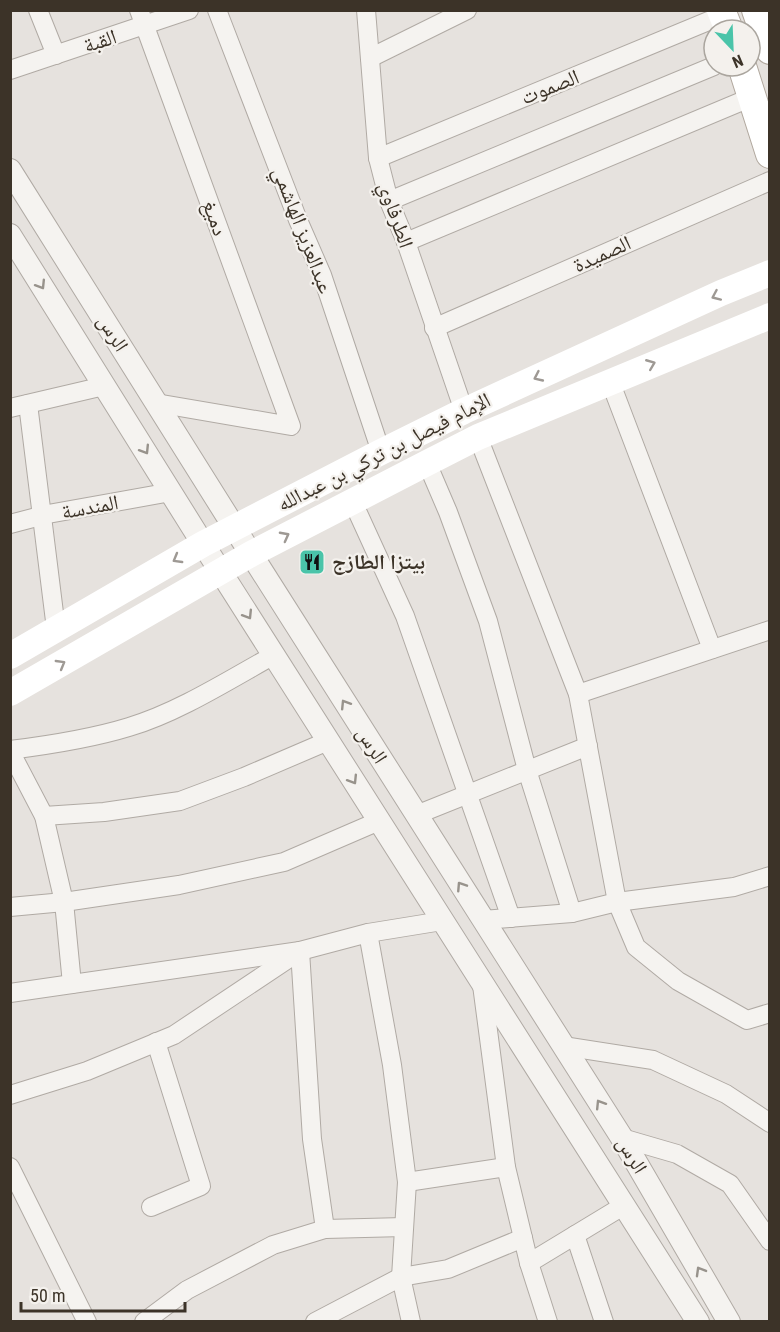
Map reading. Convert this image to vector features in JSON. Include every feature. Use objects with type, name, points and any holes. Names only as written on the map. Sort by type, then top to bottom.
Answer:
[{"type":"main road","points":[[756,10],[770,50]]},
{"type":"main road","points":[[746,78],[770,153]]},
{"type":"main road","name":"الإمام فيصل بن تركي بن عبدالله","points":[[10,656],[203,544],[381,452],[464,411],[721,293],[770,273]]},
{"type":"main road","name":"الإمام فيصل بن تركي بن عبدالله","points":[[10,693],[251,554],[478,437],[770,316]]},
{"type":"street","points":[[38,10],[56,55]]},
{"type":"street","name":"القبة","points":[[10,70],[56,55],[142,18],[189,10]]},
{"type":"street","name":"عبدالعزيز الهاشمي","points":[[217,10],[297,220],[322,275],[381,452]]},
{"type":"street","name":"الطرفاوي","points":[[366,10],[378,158],[389,201],[406,242],[464,411]]},
{"type":"street","points":[[370,58],[467,10]]},
{"type":"street","name":"دميغ","points":[[142,18],[291,426],[156,403]]},
{"type":"street","name":"الصموت","points":[[378,158],[702,27]]},
{"type":"street","points":[[389,201],[702,71]]},
{"type":"street","points":[[406,242],[752,97]]},
{"type":"street","name":"الرس","points":[[10,170],[234,528],[622,1138],[729,1322]]},
{"type":"street","name":"الصميدة","points":[[434,328],[770,181]]},
{"type":"street","name":"الرس","points":[[10,235],[220,572],[698,1322]]},
{"type":"street","points":[[610,381],[712,649]]},
{"type":"street","points":[[56,629],[41,516],[19,406],[104,386]]},
{"type":"street","points":[[478,437],[578,694],[617,902],[636,947],[678,981],[747,1020],[770,1013]]},
{"type":"street","points":[[427,463],[489,621],[527,770],[572,912]]},
{"type":"street","name":"المندسة","points":[[10,524],[41,516],[171,492]]},
{"type":"street","points":[[352,500],[405,616],[511,918]]},
{"type":"street","points":[[578,694],[770,630]]},
{"type":"street","points":[[72,984],[64,902],[44,816],[10,751],[63,743],[130,727],[188,702],[274,655]]},
{"type":"street","points":[[44,816],[104,812],[180,801],[244,777],[328,741]]},
{"type":"street","points":[[416,815],[588,746]]},
{"type":"street","points":[[10,907],[64,902],[179,885],[284,862],[379,821]]},
{"type":"street","points":[[483,920],[572,912],[617,902],[734,886],[770,876]]},
{"type":"street","points":[[10,993],[300,951],[368,933],[442,921]]},
{"type":"street","points":[[368,933],[392,1065],[407,1182],[401,1276],[411,1322]]},
{"type":"street","points":[[10,1095],[87,1071],[174,1035],[300,951]]},
{"type":"street","points":[[300,951],[312,1139],[325,1229]]},
{"type":"street","points":[[482,983],[506,1167],[529,1263],[548,1322]]},
{"type":"street","points":[[152,1207],[201,1186],[156,1042]]},
{"type":"street","points":[[563,1046],[653,1060],[726,1094],[770,1123]]},
{"type":"street","points":[[622,1138],[677,1154],[730,1184],[770,1241]]},
{"type":"street","points":[[407,1182],[506,1167]]},
{"type":"street","points":[[13,1177],[87,1322]]},
{"type":"street","points":[[529,1263],[623,1206]]},
{"type":"street","points":[[144,1322],[187,1290],[273,1245],[325,1229],[404,1227]]},
{"type":"street","points":[[575,1235],[604,1322]]},
{"type":"street","points":[[315,1322],[401,1276],[448,1269],[523,1238]]},
{"type":"place","name":"بيتزا الطازج","points":[[312,562]]}]
